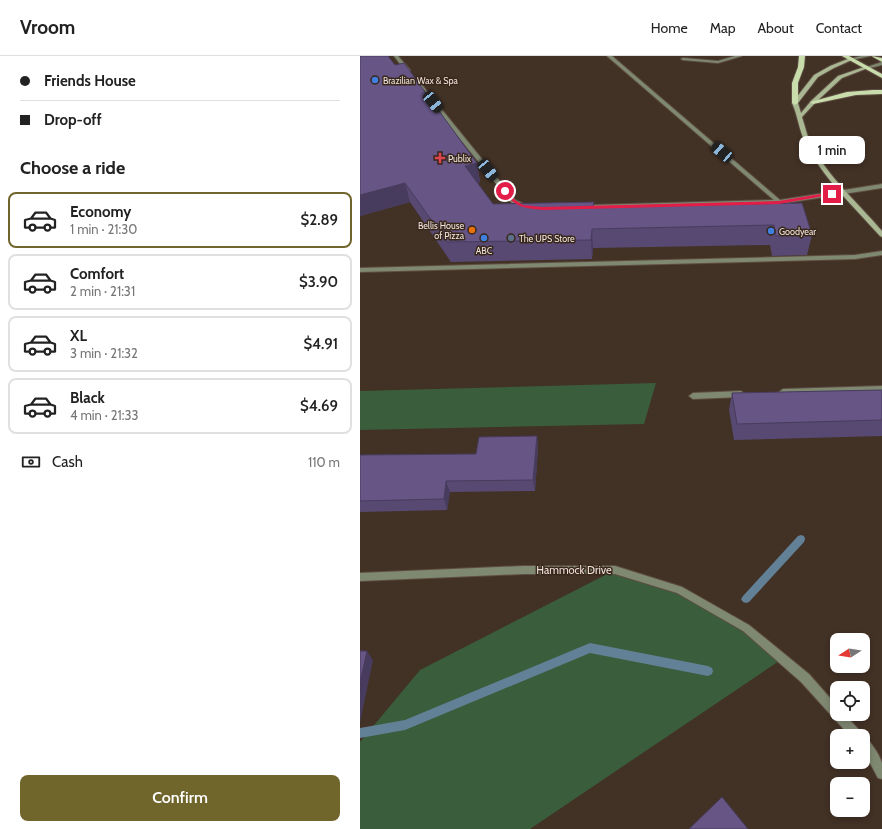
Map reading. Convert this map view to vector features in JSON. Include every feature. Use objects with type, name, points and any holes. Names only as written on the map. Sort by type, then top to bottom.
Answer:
[{"type":"main road","points":[[796,103],[795,83],[801,67],[802,56]]},
{"type":"main road","points":[[845,56],[882,76]]},
{"type":"main road","points":[[874,56],[882,62]]},
{"type":"main road","points":[[813,102],[866,90],[882,92]]},
{"type":"street","points":[[396,56],[412,77]]},
{"type":"street","points":[[609,56],[779,202]]},
{"type":"street","points":[[683,57],[692,56]]},
{"type":"street","points":[[683,57],[704,56]]},
{"type":"street","points":[[683,57],[718,62],[740,56]]},
{"type":"street","points":[[868,56],[832,67],[816,76],[796,103],[801,116],[805,136],[811,149],[844,192],[882,235]]},
{"type":"street","points":[[801,116],[813,102],[840,77],[882,62]]},
{"type":"street","points":[[417,82],[513,201],[522,206],[535,208]]},
{"type":"street","points":[[581,207],[779,202],[882,186]]},
{"type":"street","points":[[360,270],[855,257],[882,254]]},
{"type":"street","points":[[772,393],[882,389]]},
{"type":"street","points":[[693,396],[748,394]]},
{"type":"street","name":"Hammock Drive","points":[[360,577],[523,570],[616,570],[679,590],[746,628],[805,678],[830,706]]},
{"type":"street","name":"Hammock Drive","points":[[843,721],[851,729]]},
{"type":"street","points":[[870,752],[882,774]]},
{"type":"green space","points":[[656,383],[644,424],[360,430],[360,391]]},
{"type":"green space","points":[[615,570],[679,590],[746,628],[782,659],[530,829],[360,829],[360,742],[420,670]]},
{"type":"building","points":[[360,56],[388,56],[395,65],[404,63],[477,163],[465,166],[493,204],[594,202],[593,207],[802,203],[812,235],[776,236],[774,225],[592,229],[591,240],[447,242],[405,183],[360,195]]},
{"type":"building","points":[[882,390],[882,420],[737,424],[732,393]]},
{"type":"building","points":[[537,436],[533,480],[446,481],[444,499],[360,501],[360,455],[476,454],[479,437]]},
{"type":"building","points":[[360,651],[367,651],[360,683]]},
{"type":"building","points":[[722,797],[748,829],[689,829]]},
{"type":"waterway","points":[[746,599],[801,539]]},
{"type":"waterway","points":[[360,733],[405,725],[590,648],[708,671]]},
{"type":"place","name":"Brazilian Wax & Spa","points":[[375,80]]},
{"type":"place","name":"Publix","points":[[440,158]]},
{"type":"place","name":"Bellis House of Pizza","points":[[472,230]]},
{"type":"place","name":"Goodyear","points":[[771,231]]},
{"type":"place","name":"ABC","points":[[484,238]]},
{"type":"place","name":"The UPS Store","points":[[511,238]]},
{"type":"route","points":[[505,191],[513,201],[522,206],[542,208],[779,202],[832,194]]}]
